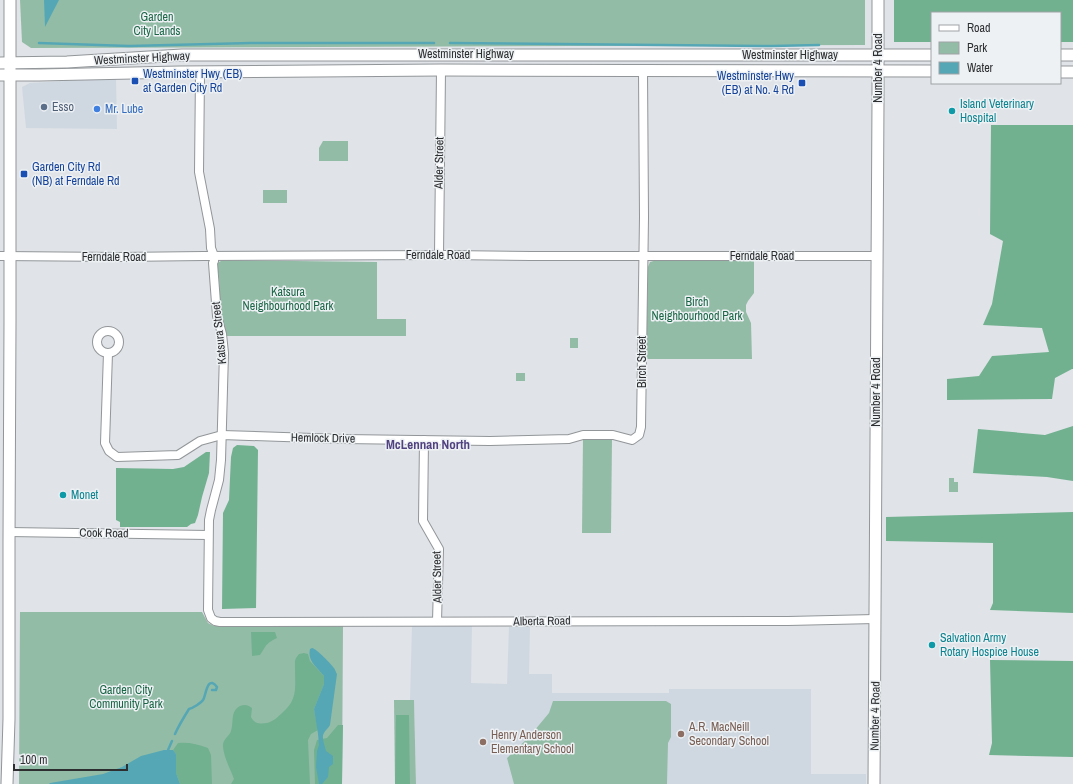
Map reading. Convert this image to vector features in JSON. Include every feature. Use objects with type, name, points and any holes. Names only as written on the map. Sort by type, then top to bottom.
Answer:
[{"type":"main road","points":[[7,784],[9,719],[4,532],[5,63],[10,0]]},
{"type":"main road","name":"Number 4 Road","points":[[874,784],[878,0]]},
{"type":"main road","points":[[441,54],[441,70]]},
{"type":"main road","name":"Westminster Highway","points":[[5,63],[67,62],[182,55],[931,55]]},
{"type":"main road","points":[[1061,55],[1073,55]]},
{"type":"main road","name":"Westminster Highway","points":[[5,75],[441,70],[931,71]]},
{"type":"main road","points":[[1061,72],[1073,72]]},
{"type":"street","name":"Alder Street","points":[[439,255],[441,70]]},
{"type":"street","name":"Birch Street","points":[[639,435],[642,420],[644,217],[643,71]]},
{"type":"street","name":"Katsura Street","points":[[200,72],[198,172],[214,256],[213,263],[217,316],[222,334],[224,353],[221,460],[211,510],[208,535],[208,610],[211,618]]},
{"type":"street","name":"Ferndale Road","points":[[5,256],[877,256]]},
{"type":"street","name":"Hemlock Drive","points":[[108,353],[105,443],[108,451],[117,457],[178,455],[200,441],[222,436],[490,441],[568,439],[583,435],[613,435],[632,440],[639,435]]},
{"type":"street","name":"Alder Street","points":[[424,440],[423,521],[439,549],[437,621]]},
{"type":"street","name":"Cook Road","points":[[4,532],[208,535]]},
{"type":"street","name":"Alberta Road","points":[[211,618],[214,621],[220,622],[794,621],[875,619]]},
{"type":"shaded area","points":[[116,78],[117,129],[26,128],[22,87],[30,83]]},
{"type":"shaded area","points":[[412,626],[472,626],[471,683],[507,684],[509,627],[530,627],[529,674],[552,674],[552,693],[669,693],[669,689],[811,689],[811,774],[866,774],[866,784],[416,784],[414,700],[410,700]]},
{"type":"green space","name":"Garden City Lands","points":[[20,0],[865,0],[865,45],[31,48],[22,42]]},
{"type":"green space","points":[[894,0],[1073,0],[1073,42],[1061,42],[1061,12],[931,12],[931,42],[894,42]]},
{"type":"green space","points":[[991,125],[1073,125],[1073,369],[1055,378],[1052,399],[947,400],[947,379],[979,376],[992,356],[1049,352],[1042,328],[983,325],[992,304],[1003,241],[990,234]]},
{"type":"green space","points":[[323,141],[348,141],[348,161],[319,161],[319,148]]},
{"type":"green space","points":[[263,190],[287,190],[287,203],[263,203]]},
{"type":"green space","name":"Katsura Neighbourhood Park","points":[[223,260],[377,262],[377,319],[406,319],[406,336],[225,336],[220,306],[219,276],[216,266]]},
{"type":"green space","name":"Birch Neighbourhood Park","points":[[657,260],[754,260],[754,293],[746,305],[746,312],[751,323],[752,359],[646,359],[648,267],[650,262]]},
{"type":"green space","points":[[570,338],[578,338],[578,348],[570,348]]},
{"type":"green space","points":[[516,373],[525,373],[525,381],[516,381]]},
{"type":"green space","points":[[1073,426],[1073,481],[1047,477],[973,473],[978,429],[1045,435]]},
{"type":"green space","points":[[583,439],[612,439],[611,533],[582,533]]},
{"type":"green space","points":[[237,445],[254,446],[258,450],[256,608],[222,609],[223,513],[229,500],[231,457],[233,448]]},
{"type":"green space","points":[[206,452],[210,452],[209,473],[195,523],[187,527],[120,527],[120,522],[116,520],[116,468],[173,469],[184,467]]},
{"type":"green space","points":[[949,478],[954,478],[954,482],[958,482],[958,492],[949,492]]},
{"type":"green space","points":[[1073,512],[1073,613],[990,610],[993,603],[993,543],[886,541],[886,517]]},
{"type":"green space","name":"Garden City Community Park","points":[[20,612],[202,612],[208,623],[214,626],[343,626],[342,784],[19,784]]},
{"type":"green space","points":[[251,632],[275,632],[277,638],[268,643],[260,655],[252,656]]},
{"type":"green space","points":[[299,654],[308,654],[310,661],[324,676],[324,684],[314,709],[318,730],[311,734],[308,740],[310,784],[231,784],[234,779],[225,755],[223,744],[231,731],[235,711],[242,705],[249,706],[252,708],[251,717],[254,721],[259,723],[269,722],[279,716],[291,703],[293,698],[295,687],[295,661]]},
{"type":"green space","points":[[990,660],[1073,661],[1073,757],[989,755],[992,743]]},
{"type":"green space","points":[[394,700],[414,700],[416,784],[395,784]]},
{"type":"green space","points":[[553,701],[666,701],[671,704],[671,737],[668,743],[667,784],[514,784],[507,758],[529,737],[549,713]]},
{"type":"green space","points":[[396,715],[409,715],[410,784],[395,784]]},
{"type":"green space","points":[[338,725],[343,725],[342,784],[315,784],[314,750],[317,740],[327,738]]},
{"type":"green space","points":[[178,743],[200,745],[208,748],[211,755],[212,784],[180,784],[176,773],[176,754],[173,750]]},
{"type":"water","points":[[44,0],[59,0],[45,27]]},
{"type":"water","points":[[312,648],[327,660],[337,674],[330,725],[323,735],[326,751],[333,756],[333,764],[329,767],[328,777],[322,784],[319,784],[316,767],[319,745],[314,709],[324,684],[324,676],[311,660],[309,653],[310,649]]},
{"type":"water","points":[[164,750],[173,750],[176,754],[176,773],[180,784],[49,784],[103,774],[122,767],[141,756]]},
{"type":"waterway","points":[[39,43],[129,46],[251,43],[434,43]]},
{"type":"waterway","points":[[450,43],[772,46],[819,45]]},
{"type":"waterway","points":[[175,734],[189,709],[201,703],[207,687],[211,683],[217,687],[216,690],[212,690]]},
{"type":"waterway","points":[[168,750],[172,741]]},
{"type":"place","name":"Westminster Hwy (EB) at Garden City Rd","points":[[135,81]]},
{"type":"place","name":"Westminster Hwy (EB) at No. 4 Rd","points":[[802,83]]},
{"type":"place","name":"Esso","points":[[44,107]]},
{"type":"place","name":"Mr. Lube","points":[[97,109]]},
{"type":"place","name":"Island Veterinary Hospital","points":[[952,111]]},
{"type":"place","name":"Garden City Rd (NB) at Ferndale Rd","points":[[24,174]]},
{"type":"place","name":"Monet","points":[[63,495]]},
{"type":"place","name":"Salvation Army Rotary Hospice House","points":[[932,645]]},
{"type":"place","name":"A.R. MacNeill Secondary School","points":[[681,734]]},
{"type":"place","name":"Henry Anderson Elementary School","points":[[483,742]]},
{"type":"district","name":"McLennan North","points":[[428,444]]}]
